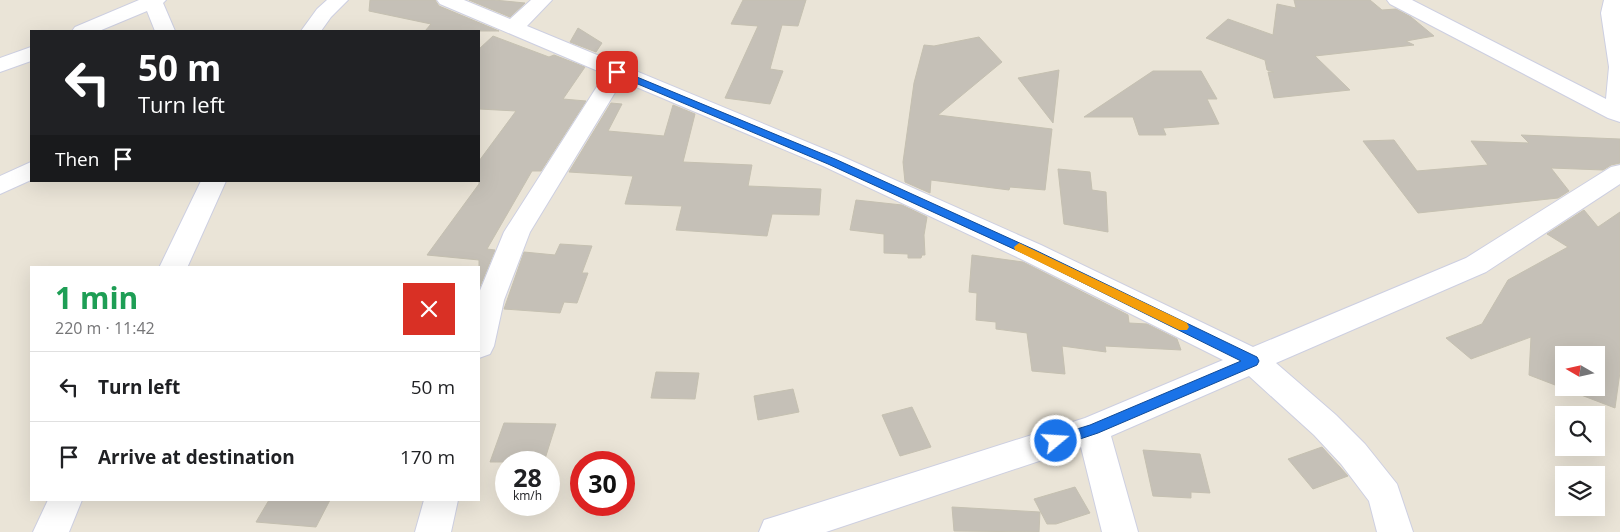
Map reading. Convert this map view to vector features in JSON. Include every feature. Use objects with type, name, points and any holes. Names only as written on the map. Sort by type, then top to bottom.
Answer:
[{"type":"street","points":[[313,30],[324,13],[338,0]]},
{"type":"street","points":[[447,0],[832,162],[1031,252],[1253,361],[1325,425],[1353,454],[1385,495],[1394,532]]},
{"type":"street","points":[[513,28],[542,0]]},
{"type":"street","points":[[1397,0],[1618,114],[1620,67],[1612,13],[1614,0]]},
{"type":"street","points":[[84,30],[154,1],[165,30]]},
{"type":"street","points":[[0,66],[30,53]]},
{"type":"street","points":[[480,342],[490,300],[517,232],[617,72]]},
{"type":"street","points":[[0,186],[30,171]]},
{"type":"street","points":[[777,532],[1093,429],[1253,361],[1476,265],[1620,173]]},
{"type":"street","points":[[174,266],[214,182]]},
{"type":"street","points":[[1093,429],[1120,532]]},
{"type":"street","points":[[52,532],[65,501]]},
{"type":"street","points":[[433,532],[441,501]]},
{"type":"building","points":[[370,0],[435,0],[439,6],[499,31],[426,30],[431,24],[369,11]]},
{"type":"building","points":[[469,0],[494,0],[525,3],[510,17]]},
{"type":"building","points":[[743,0],[806,0],[798,26],[782,25],[770,69],[783,71],[770,104],[725,98],[758,26],[731,24]]},
{"type":"building","points":[[1294,0],[1370,0],[1382,10],[1396,9],[1411,17],[1434,36],[1406,41],[1414,45],[1315,56],[1350,90],[1274,98],[1268,72],[1274,72],[1267,70],[1265,60],[1206,38],[1228,19],[1273,35],[1277,4],[1296,8]]},
{"type":"building","points":[[578,28],[602,43],[596,52],[570,42]]},
{"type":"building","points":[[493,36],[549,57],[554,55],[585,67],[563,99],[586,101],[541,171],[532,171],[487,249],[495,250],[480,287],[479,260],[427,255],[479,184],[480,160],[516,111],[480,109],[480,48]]},
{"type":"building","points":[[979,37],[1002,62],[938,115],[1052,129],[1045,190],[1010,187],[1009,190],[931,180],[930,193],[905,182],[903,162],[914,83],[924,45],[934,46]]},
{"type":"building","points":[[1059,70],[1053,123],[1018,78]]},
{"type":"building","points":[[1153,71],[1201,71],[1217,99],[1207,99],[1219,124],[1163,128],[1166,135],[1139,135],[1133,117],[1084,117]]},
{"type":"building","points":[[611,103],[622,104],[608,131],[664,136],[673,105],[695,114],[683,162],[752,165],[748,186],[821,189],[819,215],[772,214],[767,236],[676,230],[682,206],[625,204],[633,176],[569,172]]},
{"type":"building","points":[[1521,135],[1620,139],[1620,163],[1611,165],[1603,170],[1551,168],[1569,191],[1558,198],[1418,213],[1363,141],[1394,140],[1417,171],[1488,165],[1471,141],[1529,143]]},
{"type":"building","points":[[1058,169],[1090,172],[1092,190],[1106,192],[1108,232],[1064,224]]},
{"type":"building","points":[[856,200],[902,205],[927,217],[924,235],[925,255],[922,255],[921,258],[908,258],[908,254],[884,253],[884,234],[850,230]]},
{"type":"building","points":[[1584,210],[1598,227],[1620,212],[1620,372],[1615,408],[1584,396],[1605,396],[1605,346],[1555,346],[1555,385],[1529,375],[1531,337],[1471,359],[1446,338],[1482,324],[1508,280],[1568,247],[1547,234]]},
{"type":"building","points":[[560,244],[592,246],[582,273],[588,273],[577,303],[564,302],[560,313],[504,309],[524,252],[555,255]]},
{"type":"building","points":[[972,255],[1023,262],[1128,315],[1129,323],[1147,324],[1177,339],[1181,350],[1105,346],[1106,352],[1062,346],[1065,374],[1032,371],[1027,333],[996,329],[996,322],[976,320],[977,293],[969,292]]},
{"type":"building","points":[[656,372],[699,373],[695,399],[651,398]]},
{"type":"building","points":[[793,389],[799,412],[758,420],[754,396]]},
{"type":"building","points":[[912,407],[931,447],[900,456],[882,415]]},
{"type":"building","points":[[504,423],[556,424],[547,451],[495,451],[495,462],[490,462]]},
{"type":"building","points":[[1322,447],[1348,476],[1313,489],[1288,459]]},
{"type":"building","points":[[1143,450],[1200,454],[1210,493],[1191,492],[1191,498],[1153,496]]},
{"type":"building","points":[[1075,487],[1090,513],[1056,524],[1047,524],[1034,499]]},
{"type":"building","points":[[268,501],[329,501],[316,527],[256,522]]},
{"type":"building","points":[[952,507],[1040,512],[1039,532],[954,531]]},
{"type":"slow traffic","points":[[1019,247],[1183,327]]},
{"type":"route","points":[[617,72],[832,162],[1031,252],[1253,361],[1093,429],[1056,441]]}]
